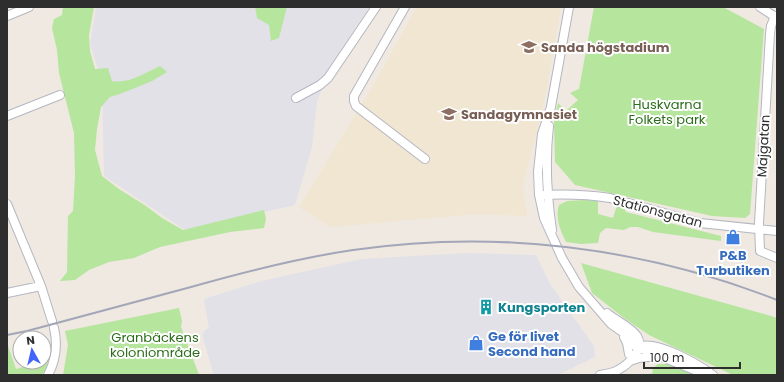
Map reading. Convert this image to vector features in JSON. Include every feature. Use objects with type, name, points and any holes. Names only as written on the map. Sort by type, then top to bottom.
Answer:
[{"type":"street","points":[[7,16],[29,7]]},
{"type":"street","points":[[296,98],[320,85],[328,78],[376,7]]},
{"type":"street","points":[[405,7],[354,96],[354,101],[356,106],[425,160]]},
{"type":"street","points":[[553,237],[549,195],[548,143],[551,107],[570,7]]},
{"type":"street","points":[[760,7],[776,17]]},
{"type":"street","name":"Majgatan","points":[[776,17],[771,26],[770,34],[759,229],[760,251],[777,258]]},
{"type":"street","points":[[7,116],[60,95]]},
{"type":"street","points":[[551,107],[542,134],[538,172],[539,195],[544,218],[562,258],[579,287],[611,324],[628,336],[638,347],[687,358],[713,375]]},
{"type":"street","name":"Stationsgatan","points":[[539,195],[596,195],[700,223],[777,231]]},
{"type":"street","points":[[7,204],[41,286],[53,325],[57,349],[55,359],[48,375]]},
{"type":"street","points":[[7,293],[41,286]]},
{"type":"street","points":[[585,294],[614,319],[633,331],[639,341],[638,347],[628,360],[614,372],[600,375]]},
{"type":"street","points":[[620,331],[627,343],[628,360]]},
{"type":"street","points":[[637,336],[646,339],[660,352],[707,375]]},
{"type":"street","points":[[628,360],[660,352]]},
{"type":"shaded area","points":[[96,7],[369,7],[329,69],[317,102],[312,147],[295,205],[185,230],[104,176],[102,82],[90,44]]},
{"type":"shaded area","name":"Sandagymnasiet","points":[[417,7],[561,7],[544,103],[523,185],[527,216],[477,214],[330,227],[299,207],[370,91]]},
{"type":"shaded area","points":[[468,253],[536,255],[550,284],[594,346],[595,357],[558,375],[214,375],[202,335],[206,329],[209,329],[204,299],[261,281],[362,259]]},
{"type":"green space","points":[[63,7],[94,7],[89,35],[90,51],[95,69],[108,68],[112,81],[125,81],[143,75],[160,66],[167,72],[152,81],[110,97],[101,107],[95,150],[102,176],[162,218],[183,230],[264,210],[266,219],[264,228],[230,232],[160,247],[134,258],[109,262],[89,270],[75,280],[60,281],[67,272],[68,216],[73,211],[75,176],[74,133],[59,73],[57,50],[52,28],[54,19],[62,15]]},
{"type":"green space","points":[[255,7],[287,7],[279,38],[271,41],[269,25],[257,18]]},
{"type":"green space","name":"Huskvarna Folkets park","points":[[594,7],[723,7],[764,29],[750,214],[745,218],[712,216],[575,185],[555,162],[554,123],[558,103],[566,111],[578,100],[570,93],[579,89]]},
{"type":"green space","points":[[567,201],[598,201],[598,214],[613,218],[617,205],[623,206],[626,212],[721,236],[721,241],[653,232],[638,227],[630,227],[624,230],[606,228],[600,233],[598,243],[581,244],[566,242],[558,219],[559,205]]},
{"type":"green space","points":[[581,263],[777,318],[777,375],[733,375],[649,335],[592,293]]},
{"type":"green space","name":"Granbäckens koloniområde","points":[[179,308],[182,321],[181,327],[199,375],[63,375],[68,345],[65,331]]},
{"type":"green space","points":[[7,346],[12,358],[12,370],[45,370],[41,375],[7,375]]},
{"type":"green space","points":[[658,364],[667,364],[695,375],[646,375],[653,373],[652,369]]},
{"type":"railway","points":[[7,335],[271,266],[332,253],[407,244],[461,242],[514,243],[568,247],[621,255],[674,267],[726,282],[777,300]]},
{"type":"place","name":"Sanda högstadium","points":[[529,47]]},
{"type":"place","name":"Sandagymnasiet","points":[[449,114]]},
{"type":"place","name":"P&B Turbutiken","points":[[733,237]]},
{"type":"place","name":"Kungsporten","points":[[486,307]]},
{"type":"place","name":"Ge för livet Second hand","points":[[476,343]]}]
